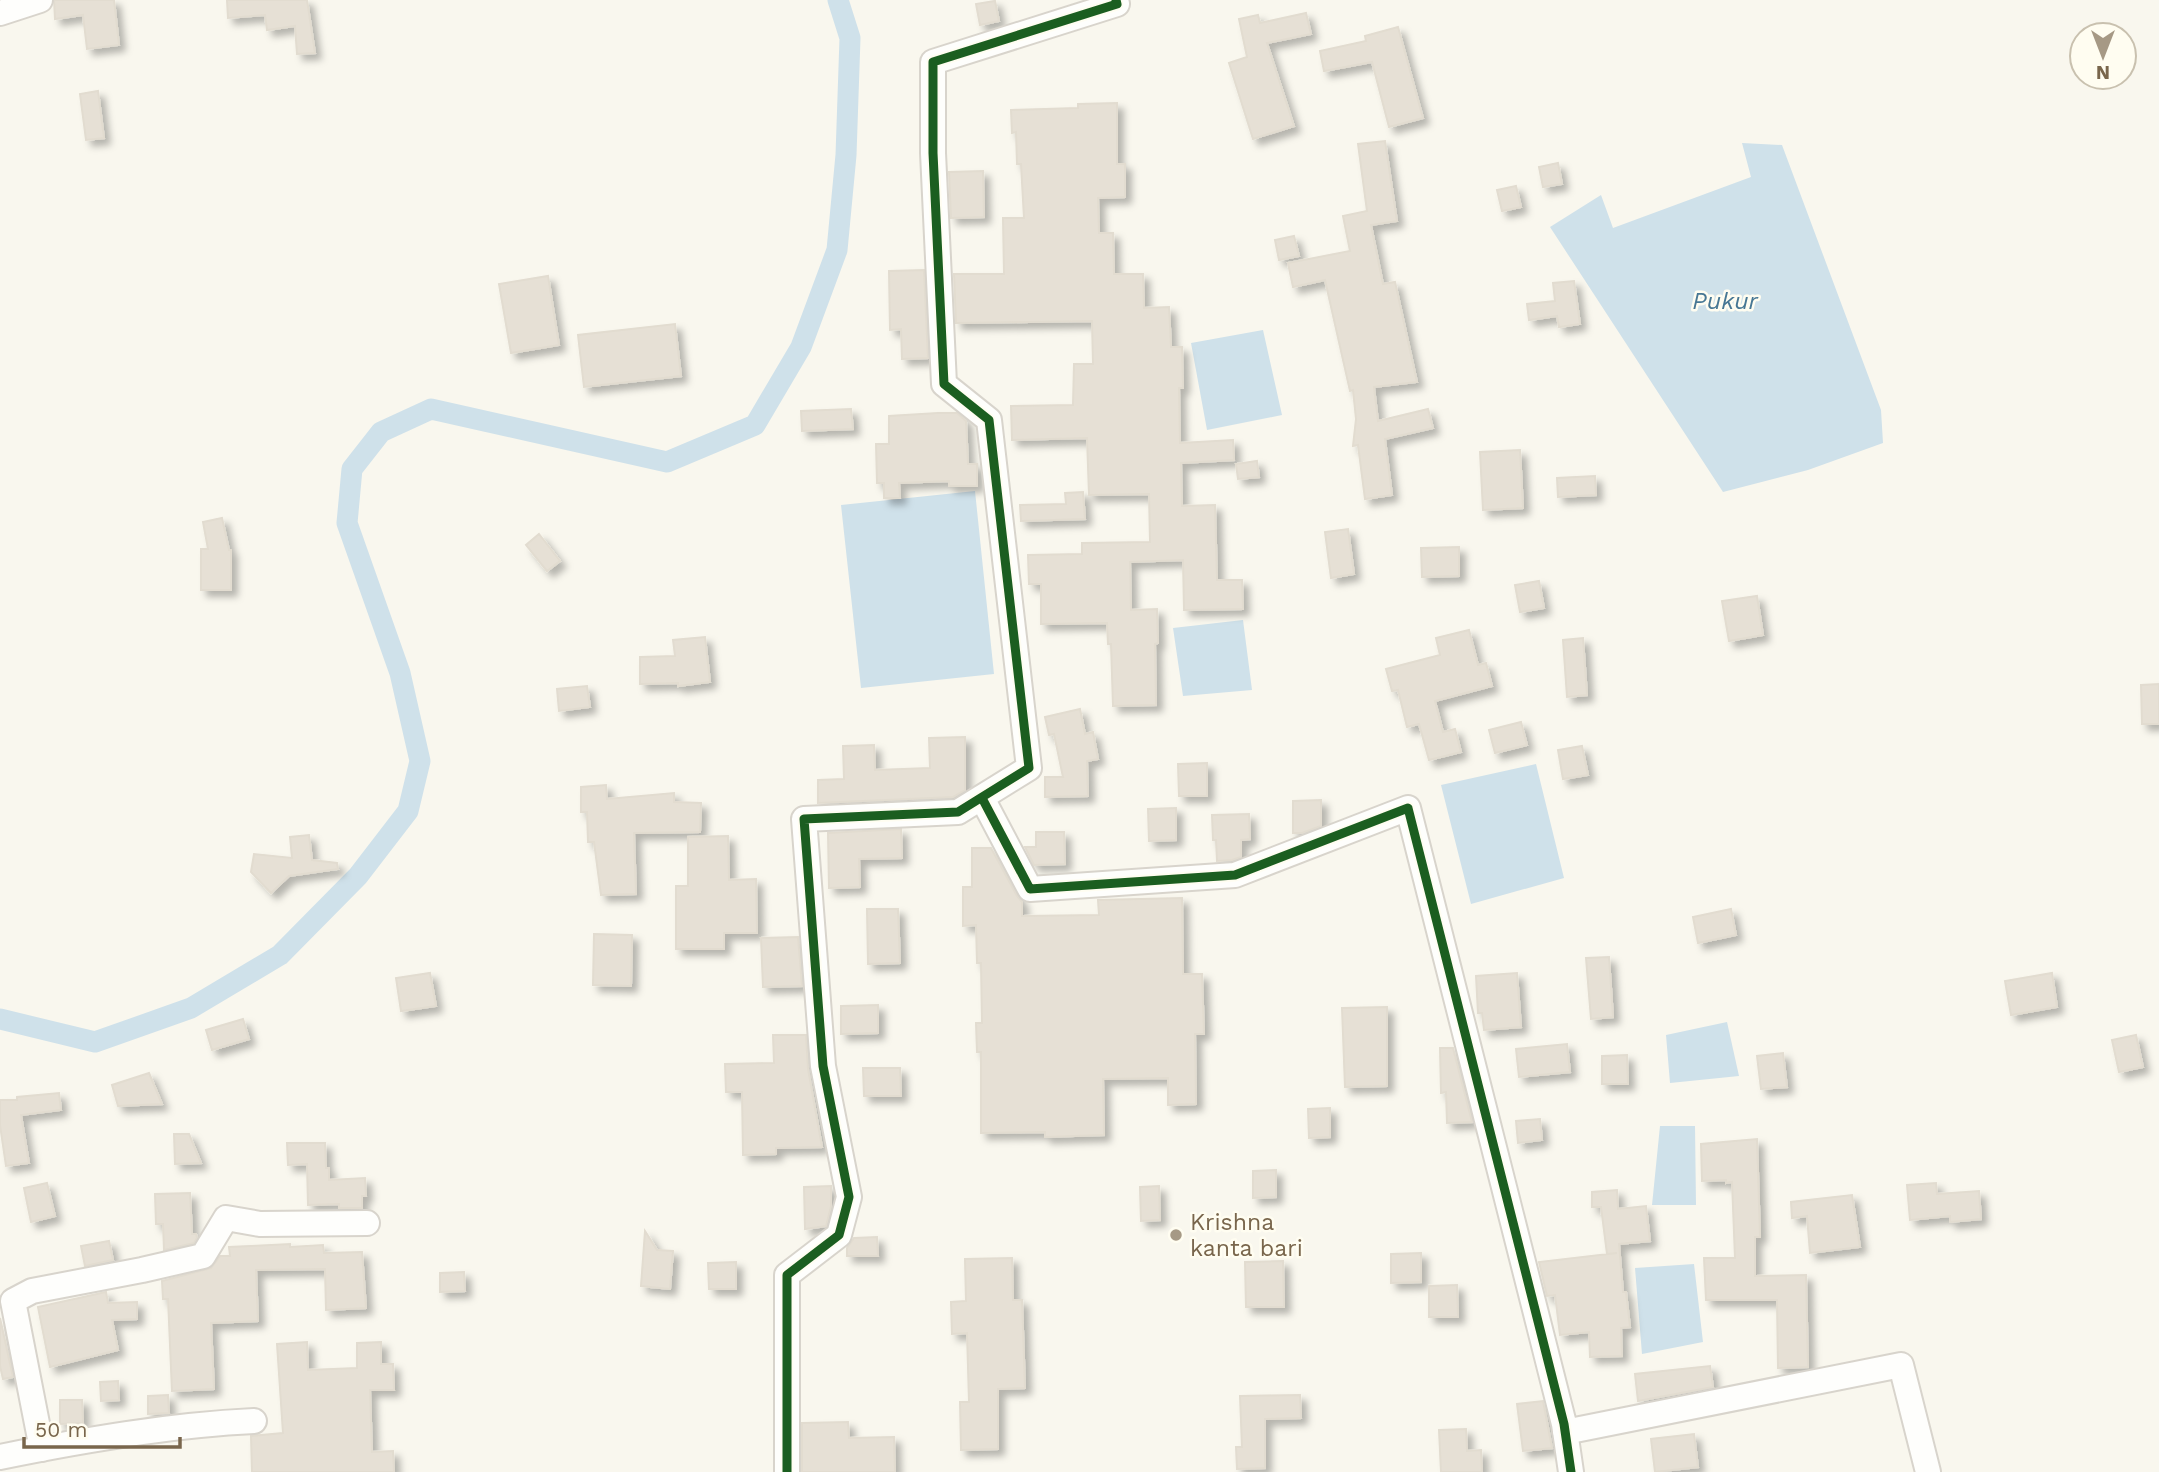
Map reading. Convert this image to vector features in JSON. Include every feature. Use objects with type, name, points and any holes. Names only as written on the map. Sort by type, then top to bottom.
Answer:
[{"type":"street","points":[[0,13],[40,0]]},
{"type":"street","points":[[787,1472],[787,1275],[839,1235],[849,1197],[823,1066],[804,819],[958,813],[1029,768],[989,420],[944,384],[933,153],[933,62],[1117,4],[1116,0]]},
{"type":"street","points":[[982,798],[1030,889],[1236,874],[1408,808],[1565,1432],[1572,1472]]},
{"type":"street","points":[[42,1448],[13,1301],[32,1290],[202,1256],[226,1218],[260,1224],[367,1223]]},
{"type":"street","points":[[1565,1432],[1901,1365],[1928,1472]]},
{"type":"street","points":[[0,1457],[42,1448],[210,1423],[254,1421]]},
{"type":"water","name":"Pukur","points":[[1742,143],[1782,145],[1881,410],[1883,443],[1808,470],[1723,492],[1550,227],[1601,195],[1613,228],[1751,177]]},
{"type":"water","points":[[1263,330],[1282,415],[1207,430],[1191,343]]},
{"type":"water","points":[[975,491],[994,674],[861,688],[841,505]]},
{"type":"water","points":[[1243,620],[1252,690],[1183,696],[1173,628]]},
{"type":"water","points":[[1536,764],[1564,878],[1471,904],[1441,785]]},
{"type":"water","points":[[1727,1022],[1739,1076],[1670,1083],[1666,1035]]},
{"type":"water","points":[[1660,1126],[1695,1126],[1696,1205],[1652,1205]]},
{"type":"water","points":[[1694,1264],[1703,1342],[1642,1354],[1635,1268]]},
{"type":"building","points":[[54,0],[114,0],[119,45],[87,49],[83,15],[55,19]]},
{"type":"building","points":[[227,0],[307,0],[315,53],[297,54],[295,26],[267,30],[265,15],[228,18]]},
{"type":"building","points":[[995,1],[999,21],[980,25],[976,4]]},
{"type":"building","points":[[1306,13],[1311,34],[1267,43],[1294,126],[1253,139],[1229,63],[1247,57],[1239,19],[1258,15],[1260,23]]},
{"type":"building","points":[[1398,27],[1423,118],[1389,127],[1372,62],[1324,71],[1320,51],[1366,41],[1365,36]]},
{"type":"building","points":[[98,91],[104,138],[86,140],[80,94]]},
{"type":"building","points":[[1117,103],[1117,164],[1125,164],[1125,197],[1098,198],[1099,233],[1113,233],[1114,274],[1143,274],[1144,308],[1169,307],[1171,347],[1182,347],[1183,388],[1179,388],[1180,443],[1233,440],[1234,460],[1181,463],[1182,506],[1215,505],[1217,580],[1242,580],[1243,609],[1184,610],[1183,560],[1130,562],[1131,610],[1157,609],[1156,705],[1113,706],[1111,644],[1108,644],[1107,623],[1041,624],[1041,584],[1029,584],[1028,555],[1082,554],[1082,543],[1150,542],[1149,494],[1089,495],[1087,438],[1012,440],[1011,406],[1073,405],[1074,364],[1093,364],[1092,321],[956,323],[954,274],[1004,274],[1003,218],[1024,218],[1021,164],[1017,164],[1016,132],[1012,133],[1011,110],[1078,108],[1078,104]]},
{"type":"building","points":[[1385,141],[1397,221],[1371,225],[1383,284],[1395,282],[1417,382],[1374,387],[1378,421],[1428,409],[1433,428],[1385,439],[1392,495],[1365,499],[1358,445],[1353,446],[1356,419],[1353,390],[1350,391],[1325,280],[1293,287],[1288,263],[1350,251],[1343,216],[1367,211],[1358,144]]},
{"type":"building","points":[[1558,163],[1562,184],[1543,187],[1539,167]]},
{"type":"building","points":[[983,171],[984,217],[951,218],[949,172]]},
{"type":"building","points":[[1516,186],[1521,207],[1502,211],[1497,190]]},
{"type":"building","points":[[1294,236],[1299,256],[1279,260],[1275,240]]},
{"type":"building","points":[[924,270],[928,358],[902,359],[901,329],[890,330],[889,271]]},
{"type":"building","points":[[548,276],[559,345],[511,353],[499,284]]},
{"type":"building","points":[[1574,281],[1580,324],[1559,327],[1557,316],[1529,320],[1527,304],[1555,301],[1553,283]]},
{"type":"building","points":[[675,324],[681,376],[584,387],[578,335]]},
{"type":"building","points":[[851,409],[853,429],[802,431],[801,411]]},
{"type":"building","points":[[957,413],[966,421],[968,464],[977,464],[977,486],[949,486],[949,481],[899,483],[900,498],[884,498],[884,483],[877,483],[876,444],[889,444],[889,416]]},
{"type":"building","points":[[1520,450],[1523,508],[1483,510],[1480,452]]},
{"type":"building","points":[[1257,461],[1259,477],[1238,479],[1236,464]]},
{"type":"building","points":[[1595,476],[1596,495],[1558,497],[1557,478]]},
{"type":"building","points":[[1083,492],[1085,519],[1021,521],[1020,505],[1066,504],[1065,493]]},
{"type":"building","points":[[222,518],[231,550],[231,590],[201,590],[201,549],[208,549],[203,522]]},
{"type":"building","points":[[1348,529],[1354,574],[1331,578],[1325,532]]},
{"type":"building","points":[[539,534],[560,561],[547,571],[526,545]]},
{"type":"building","points":[[1459,547],[1459,576],[1422,577],[1421,548]]},
{"type":"building","points":[[1539,581],[1544,608],[1520,612],[1515,585]]},
{"type":"building","points":[[1757,596],[1763,635],[1729,641],[1722,601]]},
{"type":"building","points":[[1469,630],[1478,665],[1486,663],[1492,686],[1435,701],[1443,732],[1455,729],[1461,752],[1429,760],[1419,724],[1407,727],[1398,690],[1392,691],[1386,669],[1440,655],[1436,638]]},
{"type":"building","points":[[705,637],[710,682],[678,686],[678,683],[640,684],[640,657],[675,656],[673,640]]},
{"type":"building","points":[[1583,638],[1587,695],[1567,697],[1563,640]]},
{"type":"building","points":[[2159,684],[2159,724],[2142,724],[2141,685]]},
{"type":"building","points":[[587,686],[590,707],[559,711],[557,689]]},
{"type":"building","points":[[1080,709],[1085,734],[1093,732],[1098,759],[1087,761],[1088,796],[1045,797],[1045,777],[1063,777],[1054,734],[1049,735],[1045,717]]},
{"type":"building","points":[[1521,722],[1527,745],[1495,753],[1489,730]]},
{"type":"building","points":[[965,737],[965,790],[953,797],[818,803],[818,780],[844,779],[843,746],[874,745],[875,770],[930,768],[929,738]]},
{"type":"building","points":[[1582,746],[1588,775],[1563,779],[1558,750]]},
{"type":"building","points":[[1207,763],[1207,796],[1179,796],[1178,764]]},
{"type":"building","points":[[606,785],[607,799],[674,793],[674,802],[701,803],[700,832],[634,833],[636,894],[601,895],[594,842],[588,842],[587,812],[581,812],[581,787]]},
{"type":"building","points":[[1321,800],[1321,826],[1302,833],[1293,833],[1293,801]]},
{"type":"building","points":[[1176,808],[1176,840],[1149,841],[1148,809]]},
{"type":"building","points":[[1249,814],[1250,839],[1241,840],[1241,857],[1217,861],[1212,815]]},
{"type":"building","points":[[901,829],[902,858],[859,859],[860,887],[829,888],[828,833]]},
{"type":"building","points":[[1036,832],[1064,832],[1065,864],[1034,865],[1025,847],[1036,847]]},
{"type":"building","points":[[309,835],[312,860],[337,863],[338,869],[289,876],[271,893],[251,872],[254,854],[292,858],[290,837]]},
{"type":"building","points":[[728,836],[729,880],[756,879],[757,933],[724,933],[724,949],[676,949],[676,886],[688,886],[688,837]]},
{"type":"building","points":[[972,848],[991,848],[1022,902],[1022,916],[1099,915],[1098,900],[1182,898],[1183,974],[1202,974],[1204,1034],[1195,1034],[1196,1104],[1168,1105],[1168,1078],[1103,1079],[1104,1135],[1045,1137],[1045,1132],[981,1133],[981,1052],[977,1052],[976,1023],[982,1023],[981,963],[977,963],[976,925],[963,926],[963,887],[972,887]]},
{"type":"building","points":[[867,909],[898,909],[900,963],[868,964]]},
{"type":"building","points":[[1731,909],[1736,935],[1698,943],[1693,917]]},
{"type":"building","points":[[594,934],[632,935],[631,986],[593,985]]},
{"type":"building","points":[[798,937],[802,986],[763,987],[761,938]]},
{"type":"building","points":[[1609,957],[1613,1017],[1591,1019],[1586,958]]},
{"type":"building","points":[[430,973],[436,1006],[401,1011],[396,978]]},
{"type":"building","points":[[1517,973],[1521,1027],[1484,1030],[1482,1013],[1478,1013],[1476,976]]},
{"type":"building","points":[[2052,973],[2057,1007],[2011,1015],[2005,981]]},
{"type":"building","points":[[878,1005],[878,1033],[841,1034],[841,1006]]},
{"type":"building","points":[[1387,1007],[1387,1086],[1345,1087],[1342,1008]]},
{"type":"building","points":[[243,1019],[249,1039],[212,1050],[206,1030]]},
{"type":"building","points":[[773,1035],[806,1035],[808,1069],[822,1147],[776,1148],[776,1154],[743,1155],[742,1092],[726,1092],[725,1064],[774,1063]]},
{"type":"building","points":[[2136,1035],[2143,1067],[2119,1072],[2112,1040]]},
{"type":"building","points":[[1567,1044],[1570,1072],[1519,1077],[1516,1049]]},
{"type":"building","points":[[1440,1048],[1453,1048],[1472,1122],[1447,1123],[1446,1092],[1441,1093]]},
{"type":"building","points":[[1783,1053],[1787,1087],[1761,1089],[1757,1056]]},
{"type":"building","points":[[1627,1055],[1628,1084],[1602,1084],[1602,1056]]},
{"type":"building","points":[[863,1068],[900,1068],[901,1096],[864,1096]]},
{"type":"building","points":[[149,1073],[162,1104],[118,1106],[112,1085]]},
{"type":"building","points":[[59,1093],[61,1110],[21,1115],[29,1163],[6,1166],[0,1125],[0,1100]]},
{"type":"building","points":[[1330,1108],[1330,1137],[1309,1138],[1308,1109]]},
{"type":"building","points":[[1540,1119],[1542,1140],[1518,1143],[1516,1121]]},
{"type":"building","points":[[174,1134],[189,1134],[201,1163],[175,1164]]},
{"type":"building","points":[[1757,1139],[1760,1237],[1755,1237],[1755,1276],[1806,1275],[1808,1367],[1778,1368],[1777,1300],[1706,1300],[1704,1258],[1735,1258],[1732,1182],[1702,1181],[1701,1144]]},
{"type":"building","points":[[287,1143],[325,1143],[329,1180],[365,1178],[366,1196],[362,1196],[362,1208],[339,1208],[339,1204],[308,1205],[307,1164],[288,1165]]},
{"type":"building","points":[[1276,1170],[1276,1197],[1253,1198],[1253,1171]]},
{"type":"building","points":[[47,1183],[55,1216],[31,1222],[24,1188]]},
{"type":"building","points":[[1936,1183],[1937,1194],[1979,1191],[1981,1219],[1950,1222],[1950,1216],[1910,1220],[1907,1185]]},
{"type":"building","points":[[831,1186],[831,1206],[826,1226],[805,1229],[804,1187]]},
{"type":"building","points":[[1159,1186],[1160,1220],[1141,1221],[1140,1187]]},
{"type":"building","points":[[1617,1190],[1618,1209],[1646,1206],[1650,1241],[1619,1244],[1623,1292],[1626,1292],[1630,1327],[1621,1328],[1622,1356],[1590,1357],[1589,1332],[1560,1335],[1555,1295],[1547,1296],[1539,1262],[1617,1253],[1607,1254],[1601,1207],[1592,1207],[1592,1192]]},
{"type":"building","points":[[190,1193],[192,1234],[196,1234],[197,1238],[194,1243],[164,1250],[163,1224],[156,1224],[155,1194]]},
{"type":"building","points":[[1852,1195],[1860,1247],[1810,1253],[1807,1216],[1792,1218],[1791,1202]]},
{"type":"building","points":[[645,1231],[657,1250],[673,1251],[670,1289],[641,1286]]},
{"type":"building","points":[[877,1237],[878,1256],[847,1256],[847,1248],[854,1238]]},
{"type":"building","points":[[109,1241],[113,1260],[85,1266],[81,1246]]},
{"type":"building","points":[[290,1244],[290,1247],[323,1245],[324,1253],[362,1252],[366,1308],[326,1310],[325,1269],[256,1270],[258,1321],[211,1323],[214,1389],[172,1391],[168,1299],[163,1299],[162,1281],[211,1268],[220,1256],[230,1256],[229,1247]]},
{"type":"building","points":[[1421,1253],[1421,1282],[1391,1283],[1391,1254]]},
{"type":"building","points":[[1012,1258],[1013,1300],[1022,1300],[1025,1388],[998,1389],[998,1449],[961,1450],[960,1402],[969,1402],[967,1333],[952,1334],[951,1302],[966,1301],[965,1259]]},
{"type":"building","points":[[1283,1261],[1284,1307],[1246,1307],[1245,1262]]},
{"type":"building","points":[[736,1262],[736,1289],[709,1289],[708,1263]]},
{"type":"building","points":[[464,1272],[465,1291],[440,1292],[440,1273]]},
{"type":"building","points":[[1457,1285],[1458,1317],[1429,1317],[1429,1286]]},
{"type":"building","points":[[106,1292],[108,1303],[137,1302],[137,1319],[112,1320],[118,1350],[50,1367],[38,1307]]},
{"type":"building","points":[[0,1318],[13,1377],[3,1379],[0,1366]]},
{"type":"building","points":[[307,1342],[308,1370],[357,1368],[357,1343],[381,1342],[381,1364],[393,1364],[394,1390],[370,1390],[372,1452],[393,1451],[394,1472],[252,1472],[251,1436],[283,1433],[277,1344]]},
{"type":"building","points":[[1710,1366],[1713,1387],[1638,1401],[1635,1374]]},
{"type":"building","points":[[118,1381],[119,1400],[101,1401],[100,1382]]},
{"type":"building","points":[[168,1395],[169,1413],[148,1414],[148,1396]]},
{"type":"building","points":[[1300,1395],[1301,1418],[1265,1419],[1265,1468],[1237,1469],[1236,1447],[1242,1447],[1240,1396]]},
{"type":"building","points":[[60,1400],[82,1400],[83,1423],[60,1424]]},
{"type":"building","points":[[1543,1401],[1552,1448],[1523,1451],[1517,1404]]},
{"type":"building","points":[[848,1422],[849,1438],[894,1437],[895,1472],[802,1472],[802,1423]]},
{"type":"building","points":[[1466,1429],[1467,1451],[1481,1450],[1482,1472],[1441,1472],[1439,1430]]},
{"type":"building","points":[[1694,1434],[1698,1467],[1655,1472],[1651,1439]]},
{"type":"waterway","points":[[0,1019],[95,1042],[191,1008],[280,955],[358,876],[408,811],[420,761],[400,673],[347,523],[352,469],[381,432],[431,409],[667,462],[755,425],[801,347],[837,250],[846,155],[850,38],[838,0]]},
{"type":"cycle path","points":[[787,1472],[787,1275],[839,1235],[849,1197],[823,1066],[804,819],[958,812],[1029,768],[989,420],[944,384],[933,153],[933,62],[1117,4],[1116,0]]},
{"type":"cycle path","points":[[982,798],[1030,889],[1235,875],[1408,808],[1564,1424],[1571,1472]]},
{"type":"place","name":"Krishna kanta bari","points":[[1176,1235]]}]
